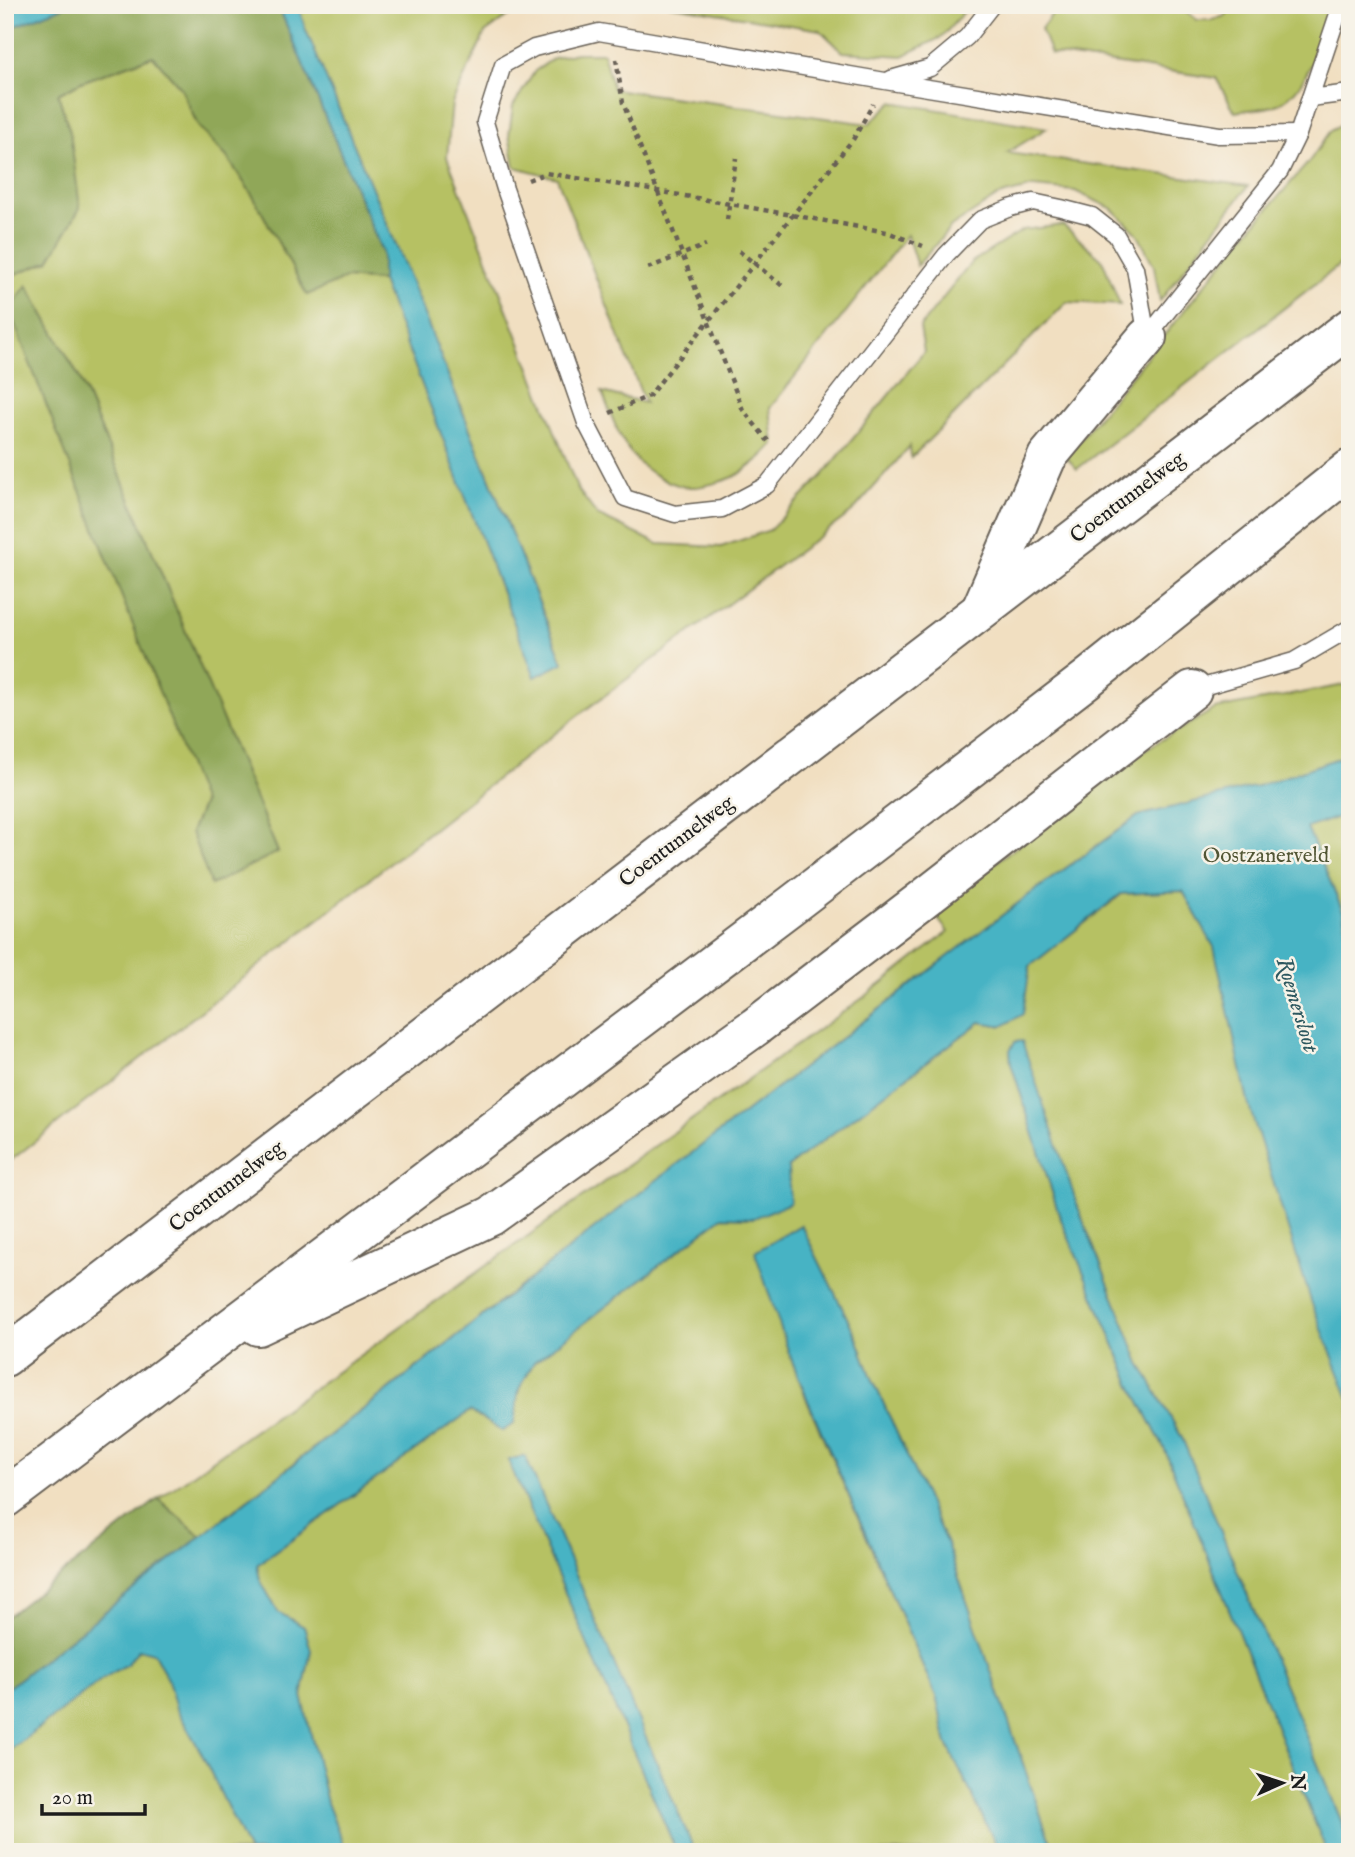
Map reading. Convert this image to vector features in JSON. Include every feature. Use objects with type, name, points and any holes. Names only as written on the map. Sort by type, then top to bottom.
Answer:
[{"type":"highway","name":"Coentunnelweg","points":[[5,1357],[1350,328]]},
{"type":"highway","points":[[981,610],[1047,457],[1147,337]]},
{"type":"highway","points":[[5,1498],[793,904],[1033,720],[1350,469]]},
{"type":"highway","points":[[184,1362],[491,1216],[755,1027],[1192,690]]},
{"type":"lane","points":[[885,81],[930,68],[967,37],[992,5]]},
{"type":"lane","points":[[1147,337],[1280,171],[1298,134],[1341,5]]},
{"type":"lane","points":[[1147,337],[1135,268],[1116,235],[1092,216],[1033,202],[1010,208],[981,220],[946,255],[767,485],[722,509],[675,514],[625,498],[586,423],[505,189],[485,122],[503,65],[534,48],[598,32],[1219,135],[1298,134]]},
{"type":"lane","points":[[1310,99],[1350,93]]},
{"type":"lane","points":[[1192,690],[1294,661],[1350,628]]},
{"type":"path","points":[[612,34],[622,103],[743,410],[785,462]]},
{"type":"path","points":[[586,423],[649,397],[854,138],[885,81]]},
{"type":"path","points":[[727,220],[736,158]]},
{"type":"path","points":[[505,189],[546,173],[887,232],[946,255]]},
{"type":"path","points":[[648,268],[706,245]]},
{"type":"path","points":[[739,251],[785,288]]},
{"type":"green space","points":[[68,5],[278,5],[382,252],[382,281],[346,278],[307,295],[253,196],[227,157],[198,126],[181,88],[153,56],[81,82],[58,94],[70,132],[80,208],[49,261],[5,278],[5,30]]},
{"type":"green space","points":[[298,5],[530,5],[518,9],[485,33],[452,103],[447,157],[577,488],[597,515],[658,544],[721,547],[770,530],[824,474],[924,352],[920,327],[972,262],[1023,230],[1063,225],[1102,259],[1120,305],[1067,302],[911,458],[910,446],[852,512],[580,714],[5,1165],[5,278],[49,261],[70,132],[58,94],[81,82],[153,56],[181,88],[198,126],[227,157],[253,196],[307,295],[346,278],[382,281],[535,677],[563,662],[403,262],[305,28]],"holes":[[[27,285],[79,377],[278,852],[191,833],[203,803]]]},
{"type":"green space","points":[[668,5],[970,5],[942,37],[903,56],[843,52],[820,30]]},
{"type":"green space","points":[[1059,5],[1179,5],[1197,20],[1212,20],[1225,16],[1234,5],[1331,5],[1313,60],[1298,87],[1289,97],[1273,106],[1235,112],[1216,78],[1051,54],[1041,29]]},
{"type":"green space","points":[[577,53],[603,53],[613,89],[869,124],[892,102],[1047,128],[1007,153],[1248,186],[1160,301],[1154,266],[1137,233],[1111,208],[1075,191],[1033,187],[998,196],[951,227],[917,266],[907,235],[770,408],[774,444],[737,475],[708,485],[686,487],[660,478],[645,468],[623,441],[602,392],[645,403],[557,178],[515,167],[509,135],[513,106],[535,71],[554,58]]},
{"type":"green space","points":[[1350,120],[1350,257],[1077,469],[1066,457],[1244,236],[1308,163],[1332,129]]},
{"type":"green space","points":[[27,285],[79,377],[278,852],[211,885],[191,832],[203,803],[9,310]]},
{"type":"green space","name":"Oostzanerveld","points":[[1350,684],[1350,1842],[1182,1438],[1140,1363],[1015,1042],[1010,1050],[1011,1063],[1060,1217],[1132,1386],[1164,1448],[1327,1852],[1056,1852],[1048,1836],[947,1544],[872,1378],[857,1338],[801,1225],[756,1252],[808,1403],[936,1696],[947,1744],[1000,1852],[695,1852],[525,1456],[508,1460],[677,1852],[346,1852],[327,1803],[302,1696],[311,1650],[304,1627],[278,1612],[260,1580],[257,1565],[470,1411],[502,1431],[514,1424],[519,1389],[534,1362],[722,1217],[754,1218],[788,1167],[980,1022],[1003,1026],[1030,966],[1122,894],[1183,891],[1205,931],[1153,812],[1138,816],[1026,897],[555,1259],[201,1536],[158,1499],[867,995],[948,932],[932,911],[1144,750],[1215,709]]},
{"type":"green space","points":[[158,1499],[201,1536],[5,1690],[5,1618]]},
{"type":"green space","points":[[139,1649],[154,1653],[168,1680],[176,1708],[201,1752],[249,1852],[11,1852],[5,1842],[5,1754],[102,1679],[127,1664]]},
{"type":"water","points":[[5,5],[68,5],[5,30]]},
{"type":"water","points":[[278,5],[298,5],[563,663],[535,677],[382,281],[382,251]]},
{"type":"water","name":"Roemersloot","points":[[1350,754],[1350,813],[1307,828],[1343,911],[1350,962],[1350,1401],[1312,1304],[1249,1106],[1214,947],[1183,891],[1121,894],[1030,966],[1023,1014],[1003,1026],[980,1022],[788,1167],[790,1203],[754,1218],[722,1217],[534,1362],[519,1389],[514,1424],[502,1431],[470,1411],[257,1565],[260,1580],[278,1612],[304,1627],[311,1650],[302,1696],[327,1803],[346,1852],[249,1852],[201,1752],[176,1708],[168,1680],[154,1653],[139,1649],[127,1664],[102,1679],[5,1754],[5,1690],[650,1185],[1026,897],[1138,816],[1261,785]]},
{"type":"water","points":[[1022,1041],[1080,1213],[1140,1363],[1182,1438],[1350,1842],[1350,1852],[1327,1852],[1164,1448],[1132,1386],[1060,1217],[1011,1063],[1010,1050],[1015,1042]]},
{"type":"water","points":[[801,1225],[857,1338],[872,1378],[947,1544],[1048,1836],[1056,1852],[1000,1852],[947,1744],[936,1696],[809,1403],[755,1252]]},
{"type":"water","points":[[525,1456],[695,1852],[677,1852],[508,1460]]}]
